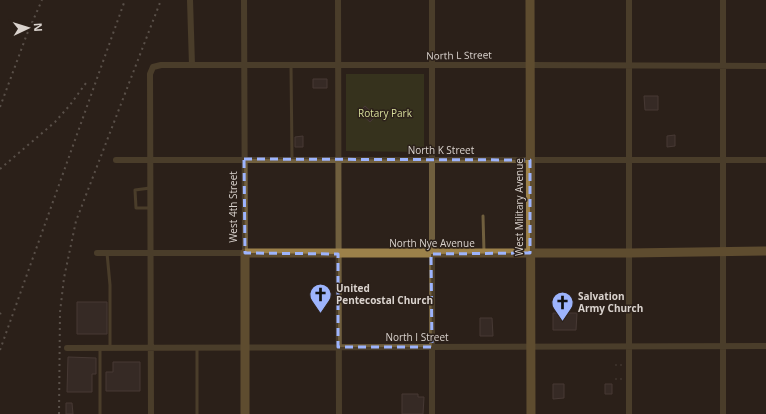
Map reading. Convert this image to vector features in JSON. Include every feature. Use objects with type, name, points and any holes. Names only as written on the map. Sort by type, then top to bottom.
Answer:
[{"type":"street","points":[[190,0],[192,65]]},
{"type":"street","name":"West 4th Street","points":[[244,0],[245,414]]},
{"type":"street","points":[[338,0],[338,414]]},
{"type":"street","points":[[432,0],[432,414]]},
{"type":"street","name":"West Military Avenue","points":[[530,0],[531,414]]},
{"type":"street","points":[[629,0],[629,414]]},
{"type":"street","points":[[723,0],[724,414]]},
{"type":"street","name":"North L Street","points":[[150,160],[150,74],[153,67],[161,65],[766,66]]},
{"type":"street","name":"North K Street","points":[[116,160],[766,160]]},
{"type":"street","points":[[150,160],[151,414]]},
{"type":"street","name":"North Nye Avenue","points":[[97,254],[431,254],[766,251]]},
{"type":"street","name":"North I Street","points":[[68,348],[766,346]]},
{"type":"lane","points":[[291,66],[292,159]]},
{"type":"lane","points":[[150,188],[135,190],[136,208],[150,208]]},
{"type":"lane","points":[[483,216],[484,253]]},
{"type":"lane","points":[[107,253],[110,285],[110,347]]},
{"type":"lane","points":[[100,347],[100,414]]},
{"type":"lane","points":[[197,347],[197,414]]},
{"type":"path","points":[[615,365],[625,365]]},
{"type":"path","points":[[614,379],[625,379]]},
{"type":"highlighted area","points":[[244,159],[530,160],[530,253],[431,254],[432,347],[338,347],[338,254],[245,253]]},
{"type":"green space","name":"Rotary Park","points":[[346,74],[424,74],[424,152],[346,151]]},
{"type":"building","points":[[313,79],[327,79],[327,88],[313,88]]},
{"type":"building","points":[[644,96],[658,96],[658,110],[645,110]]},
{"type":"building","points":[[365,106],[376,116],[370,122],[359,112]]},
{"type":"building","points":[[675,135],[675,146],[667,147],[667,136]]},
{"type":"building","points":[[303,136],[303,147],[295,147],[295,137]]},
{"type":"building","points":[[77,302],[107,302],[107,334],[77,334]]},
{"type":"building","points":[[553,313],[577,313],[576,330],[553,330]]},
{"type":"building","points":[[480,318],[492,318],[493,336],[480,336]]},
{"type":"building","points":[[68,357],[96,358],[96,374],[92,374],[92,392],[67,392]]},
{"type":"building","points":[[113,362],[140,362],[140,391],[106,391],[106,372],[113,372]]},
{"type":"building","points":[[553,384],[564,384],[564,398],[553,399]]},
{"type":"building","points":[[605,384],[612,384],[612,394],[605,394]]},
{"type":"building","points":[[402,394],[418,394],[418,397],[424,397],[423,414],[402,414]]},
{"type":"building","points":[[66,403],[72,403],[73,414],[66,414]]},
{"type":"railway","points":[[0,107],[27,34],[42,0]]},
{"type":"railway","points":[[0,350],[125,0]]},
{"type":"railway","points":[[59,414],[60,312],[64,278],[76,221],[161,0]]},
{"type":"railway","points":[[0,169],[55,122],[86,83]]},
{"type":"place","name":"United Pentecostal Church","points":[[320,314]]},
{"type":"place","name":"Salvation Army Church","points":[[563,322]]}]
